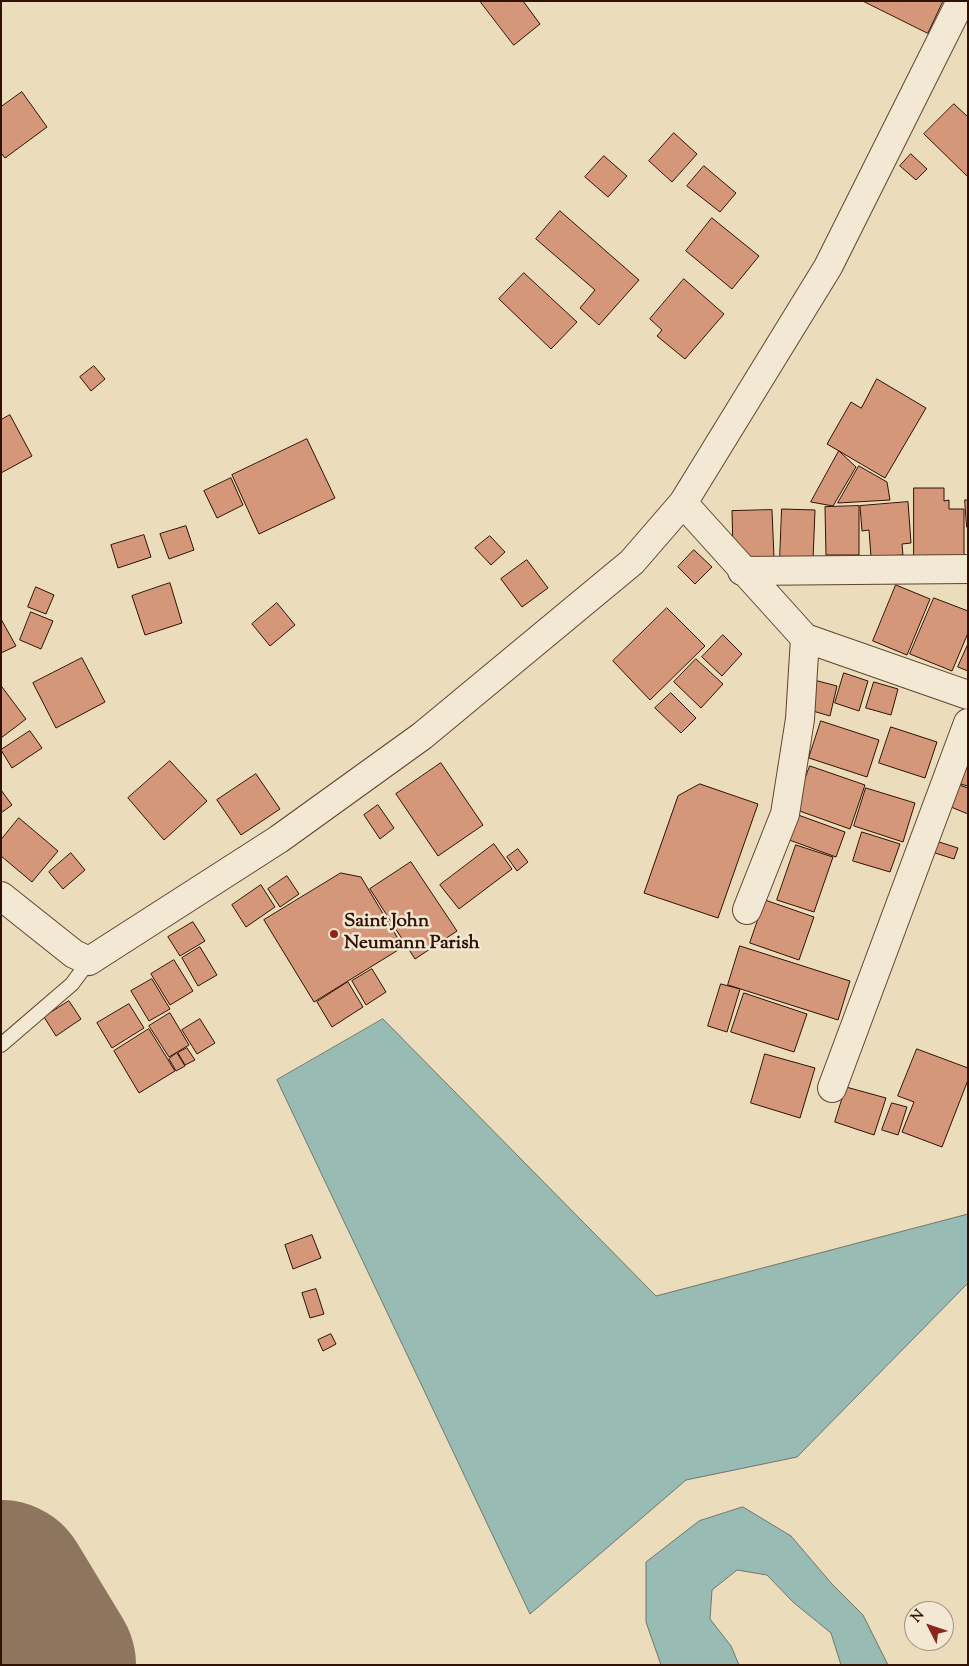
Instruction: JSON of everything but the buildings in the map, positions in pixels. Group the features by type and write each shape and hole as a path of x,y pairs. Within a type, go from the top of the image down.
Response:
{"street":[{"path":"1,896 74,954 89,961 279,839 422,736 632,562 683,503 828,267 961,1"},
{"path":"683,503 742,571 805,638 968,696"},
{"path":"742,571 968,569"},
{"path":"747,910 785,814 800,719 805,638"},
{"path":"832,1088 968,723"}],"lane":[{"path":"1,1045 72,984 89,961"}],"water":[{"path":"383,1019 656,1296 968,1214 968,1283 797,1457 686,1480 530,1614 277,1080"},
{"path":"743,1507 791,1536 832,1584 863,1615 888,1665 841,1665 831,1633 793,1602 767,1575 737,1570 712,1590 710,1619 731,1646 739,1665 661,1665 646,1622 646,1562 699,1521"}],"runway":[{"path":"1,1589 47,1665"}],"place":[{"name":"Saint John Neumann Parish","path":"334,934"}]}
